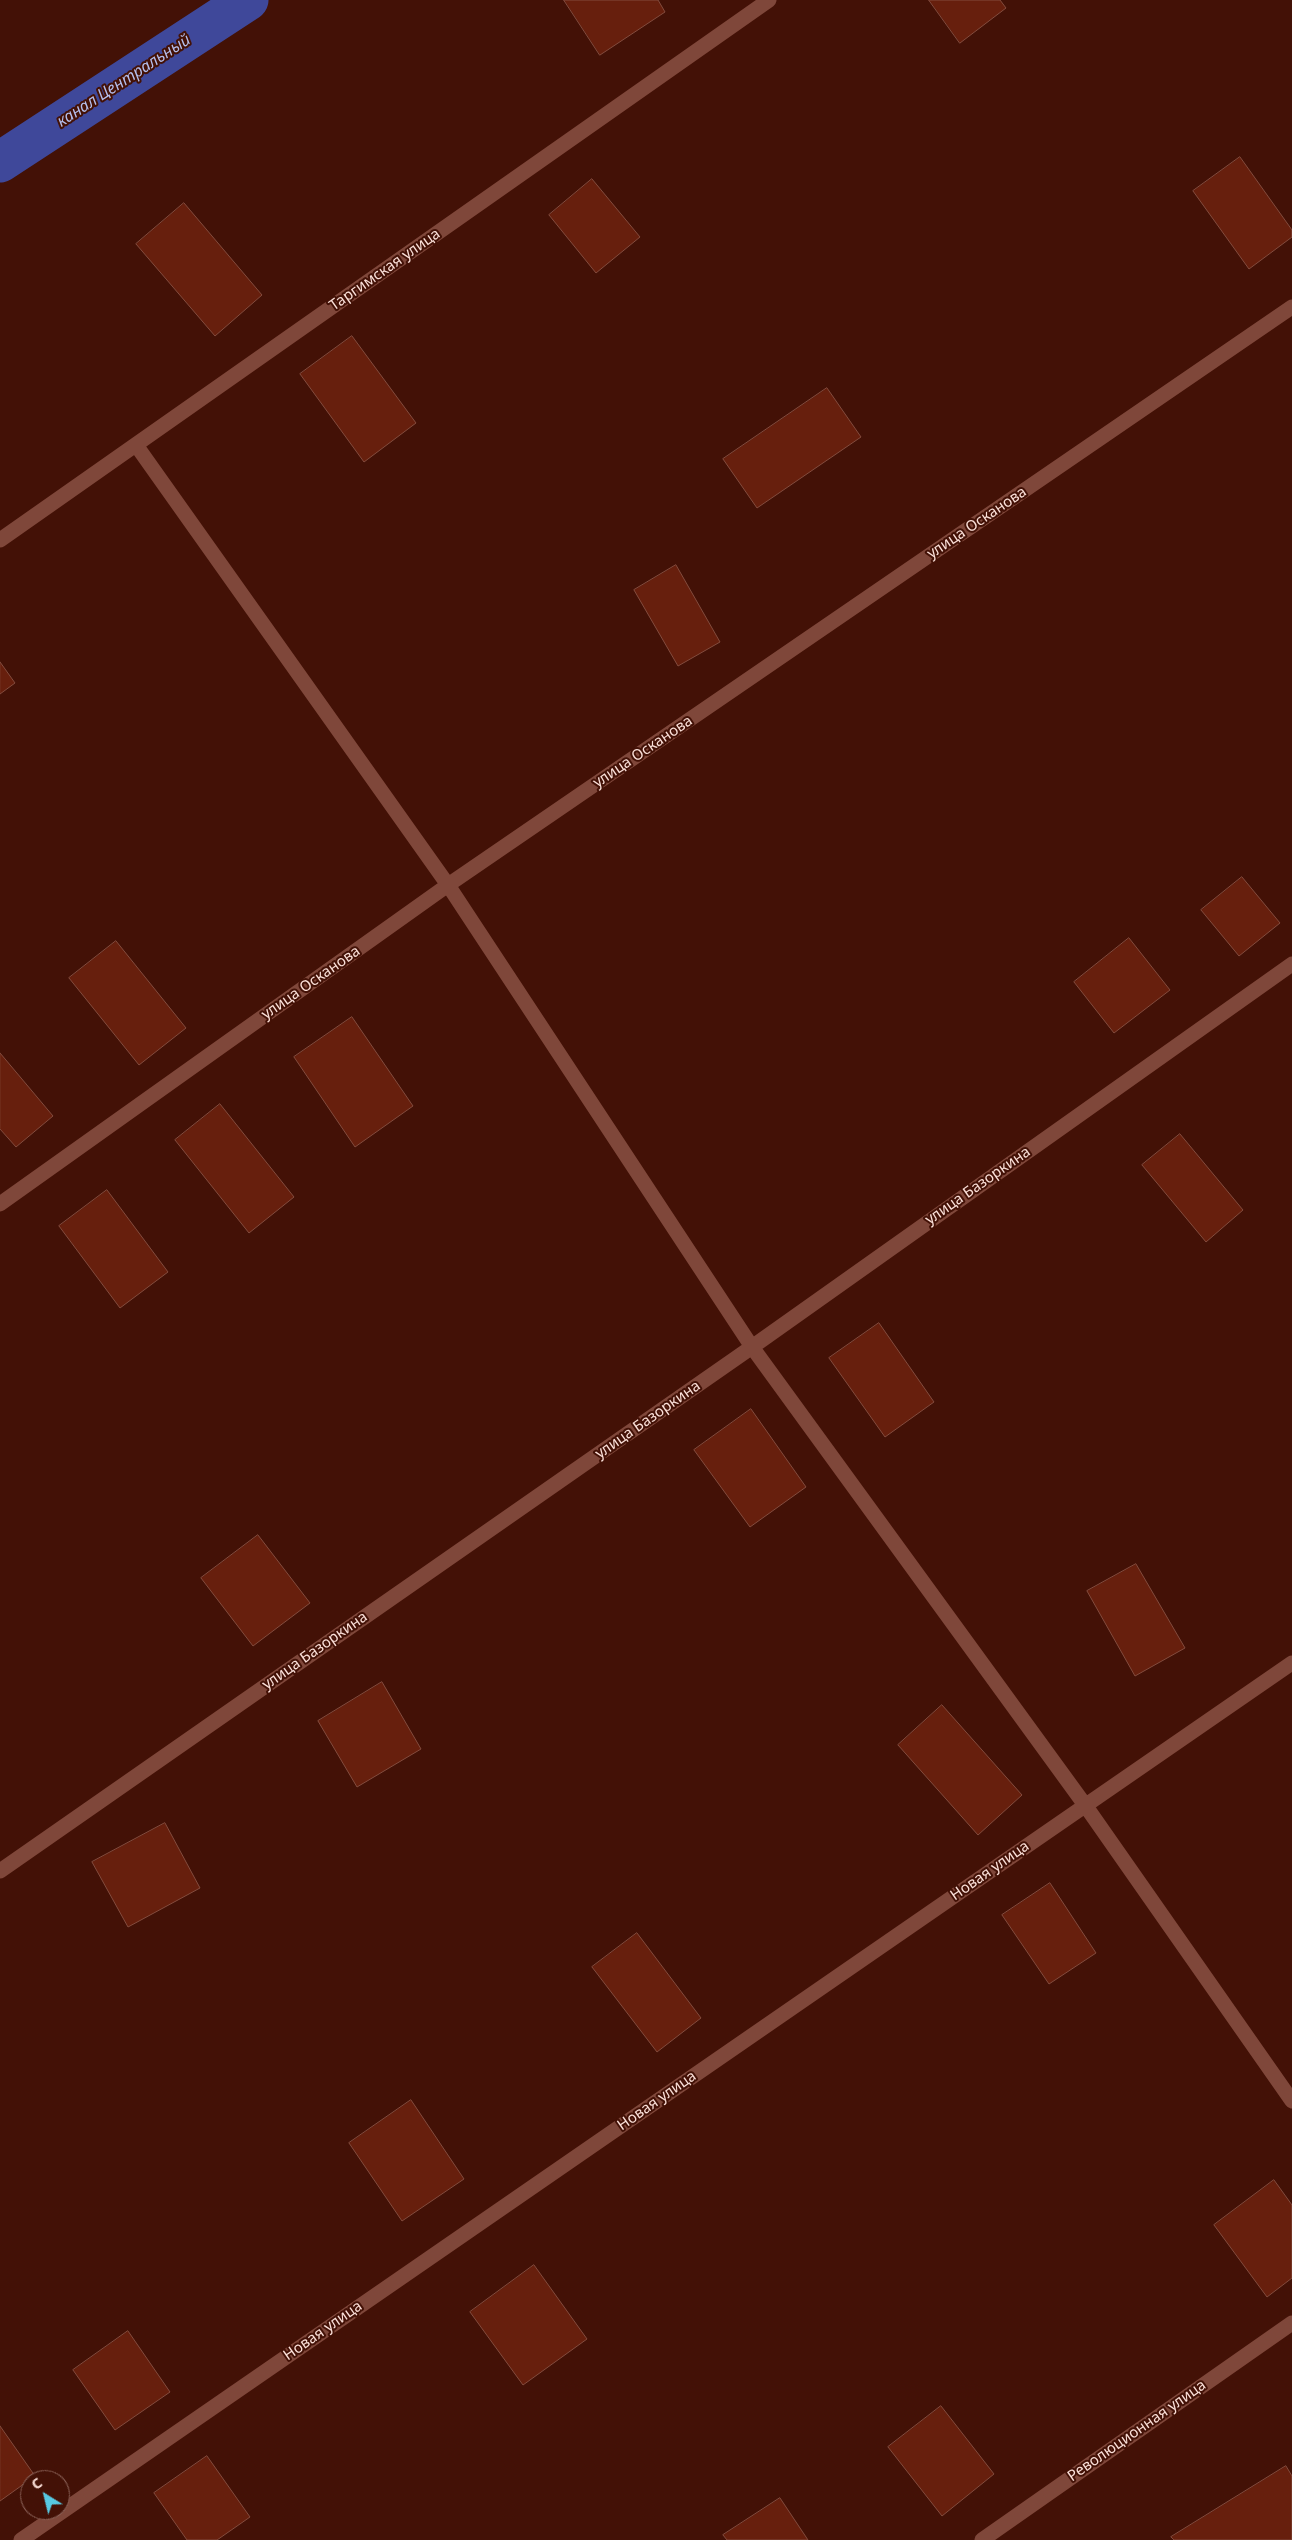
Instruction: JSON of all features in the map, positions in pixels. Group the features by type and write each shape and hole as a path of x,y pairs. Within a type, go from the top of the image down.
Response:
{"street":[{"name":"Таргимская улица","path":"0,540 769,0"},
{"name":"улица Осканова","path":"0,1204 448,885 1292,308"},
{"path":"136,445 448,885 752,1347 1085,1805 1292,2101"},
{"name":"улица Базоркина","path":"0,1871 752,1347 1292,964"},
{"name":"Новая улица","path":"22,2540 1292,1663"},
{"name":"Революционная улица","path":"982,2540 1292,2322"}],"building":[{"path":"564,0 658,0 665,12 600,55"},
{"path":"929,0 1000,0 1006,8 960,43"},
{"path":"1240,157 1292,230 1292,237 1249,269 1193,191"},
{"path":"592,179 640,237 596,273 549,215"},
{"path":"184,203 262,295 215,336 136,244"},
{"path":"352,336 416,423 364,462 300,374"},
{"path":"827,388 861,437 757,508 723,459"},
{"path":"676,565 720,642 678,666 634,590"},
{"path":"0,662 15,683 0,694"},
{"path":"1242,877 1280,923 1239,956 1201,910"},
{"path":"1129,938 1170,990 1114,1033 1074,982"},
{"path":"116,941 186,1028 139,1065 69,978"},
{"path":"352,1017 413,1106 355,1147 294,1057"},
{"path":"0,1053 53,1116 16,1147 0,1129"},
{"path":"220,1104 294,1197 249,1233 175,1140"},
{"path":"1180,1134 1243,1210 1206,1242 1142,1165"},
{"path":"107,1190 168,1272 120,1308 59,1226"},
{"path":"879,1323 934,1402 885,1437 829,1358"},
{"path":"751,1409 806,1487 750,1527 694,1450"},
{"path":"258,1535 310,1603 253,1646 201,1578"},
{"path":"1136,1564 1185,1648 1135,1676 1087,1591"},
{"path":"382,1682 421,1749 357,1787 318,1721"},
{"path":"942,1705 1022,1795 978,1835 898,1745"},
{"path":"165,1823 200,1888 128,1927 92,1862"},
{"path":"1050,1883 1096,1953 1049,1984 1002,1915"},
{"path":"637,1933 701,2018 657,2052 592,1967"},
{"path":"411,2100 464,2179 402,2221 349,2143"},
{"path":"1274,2180 1292,2205 1292,2278 1267,2297 1214,2225"},
{"path":"534,2265 587,2339 523,2385 470,2312"},
{"path":"128,2331 170,2392 115,2430 73,2370"},
{"path":"941,2406 994,2474 942,2516 888,2447"},
{"path":"0,2426 31,2470 20,2470 20,2487 0,2501"},
{"path":"207,2456 250,2517 217,2540 187,2540 154,2493"},
{"path":"1286,2466 1292,2476 1292,2540 1174,2540 1171,2537"},
{"path":"780,2498 808,2540 727,2540 723,2535"}],"waterway":[{"name":"канал Центральный","path":"0,162 248,0"}]}
